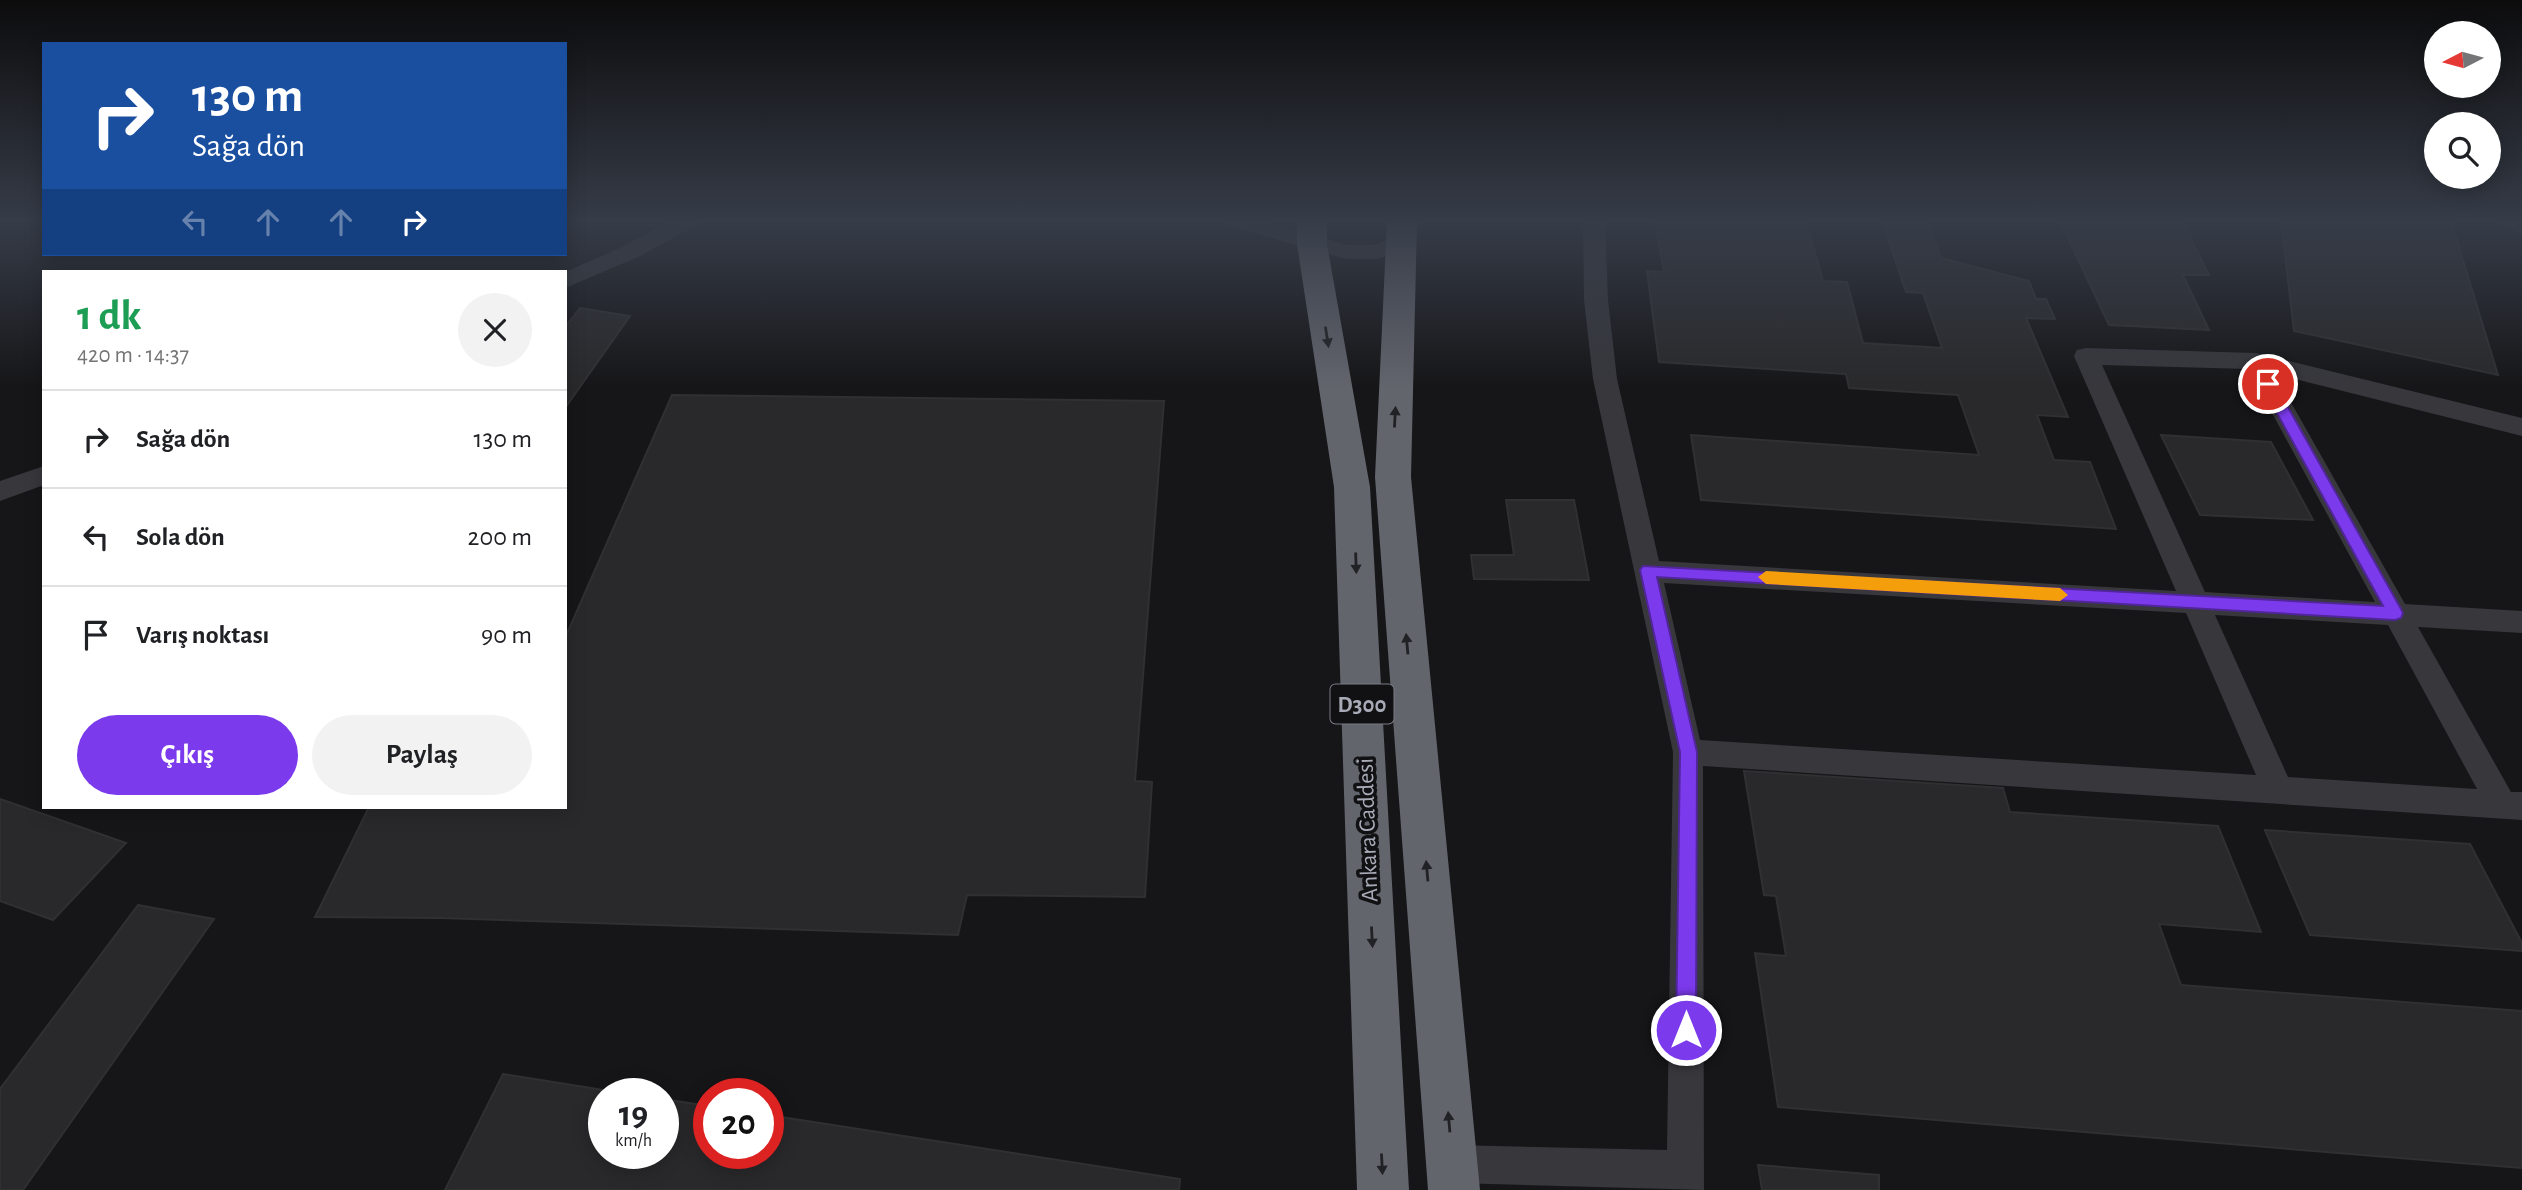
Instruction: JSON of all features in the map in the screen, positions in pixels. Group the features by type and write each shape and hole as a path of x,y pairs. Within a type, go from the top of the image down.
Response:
{"highway":[{"name":"Ankara Caddesi","path":"1319,277 1352,487 1383,1190"},
{"name":"D300","path":"1401,277 1393,477 1454,1177"}],"street":[{"path":"1454,1177 1685,1180 1688,752 1605,379 1595,277"},
{"path":"2278,790 2086,356 2256,361 2522,427"},
{"path":"2256,361 2395,613 2511,805"},
{"path":"0,491 42,476"},
{"path":"1648,570 2522,622"},
{"path":"1688,752 2511,805"}],"building":[{"path":"1648,277 1822,277 1823,281 1847,282 1863,343 1942,348 1923,293 1906,292 1901,277 2012,277 2029,281 2036,299 2046,299 2055,319 2026,318 2068,417 2037,415 2054,460 2090,462 2116,529 1701,500 1691,435 1979,455 1958,395 1849,388 1846,374 1659,362"},
{"path":"2086,277 2184,277 2209,330 2109,325"},
{"path":"2288,277 2468,277 2498,375 2294,331"},
{"path":"580,308 630,316 567,405 567,324"},
{"path":"672,395 1164,401 1135,781 1152,782 1145,897 967,895 958,935 441,918 315,917 368,809 567,809 567,633"},
{"path":"2161,435 2271,442 2313,520 2200,515"},
{"path":"1506,500 1574,500 1589,580 1474,579 1471,555 1514,555"},
{"path":"1744,771 2003,788 2010,812 2218,826 2261,932 2159,924 2181,985 2522,1011 2522,1168 1778,1107 1755,953 1786,956 1776,896 1764,895"},
{"path":"0,799 126,843 53,920 0,901"},
{"path":"2265,830 2470,844 2522,943 2522,951 2310,935"},
{"path":"138,905 214,919 23,1190 0,1190 0,1089"},
{"path":"503,1074 588,1087 588,1169 679,1169 679,1101 693,1104 693,1169 784,1169 784,1117 1180,1179 1179,1190 445,1190"},
{"path":"1758,1165 1879,1175 1879,1190 1762,1190"}],"slow traffic":[{"path":"1766,577 2060,595"}],"route":[{"path":"1686,1030 1688,752 1648,570 2395,613 2268,384"}]}
